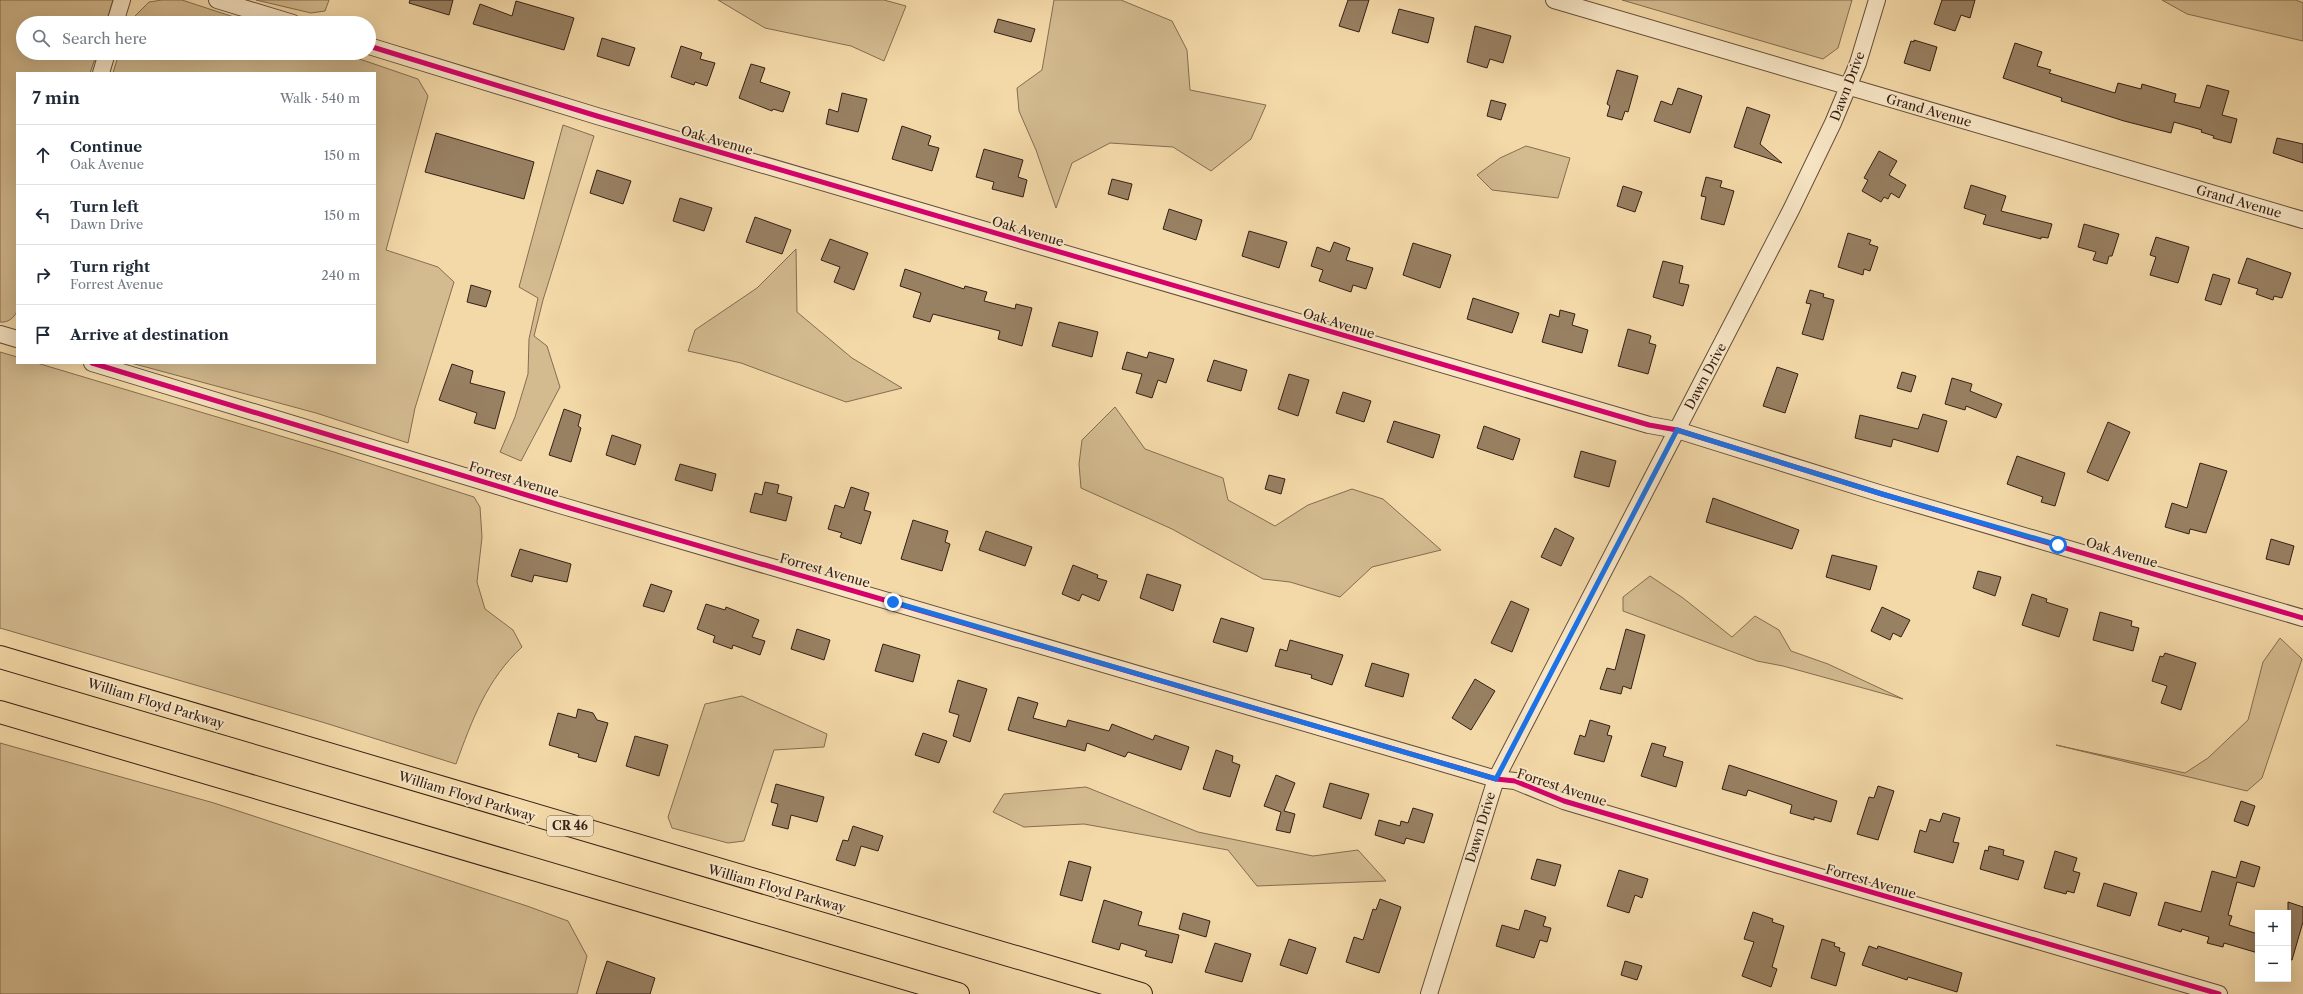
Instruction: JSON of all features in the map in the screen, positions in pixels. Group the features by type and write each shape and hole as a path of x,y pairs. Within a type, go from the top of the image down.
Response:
{"highway":[{"name":"William Floyd Parkway","path":"0,657 1141,994"},
{"path":"0,712 958,994"}],"street":[{"path":"117,16 122,0"},
{"path":"217,0 270,16"},
{"name":"Grand Avenue","path":"1554,0 2303,220"},
{"name":"Dawn Drive","path":"1429,994 1496,779 1792,210 1833,123 1858,63 1877,0"},
{"name":"Oak Avenue","path":"376,48 612,120 1446,366 1650,425 1677,430 1882,494 2303,618"},
{"path":"101,72 105,60"},
{"path":"0,334 16,339"},
{"name":"Forrest Avenue","path":"95,364 563,506 1496,779 1515,781 1564,801 2219,994"}],"shaded area":[{"path":"0,0 113,0 108,16 16,16 16,60 95,60 90,72 16,72 16,313 10,320 0,322"},
{"path":"162,0 182,0 231,16 135,16 149,2"},
{"path":"256,0 329,0 325,11 311,13"},
{"path":"718,0 884,0 906,6 884,61 851,46 765,28"},
{"path":"1054,0 1121,0 1172,21 1187,50 1190,90 1266,105 1251,139 1211,171 1173,147 1110,143 1072,163 1056,208 1036,150 1019,111 1017,88 1042,70"},
{"path":"1622,0 1852,0 1838,48 1823,59"},
{"path":"2162,0 2296,0 2303,3 2303,41 2187,14"},
{"path":"117,60 362,60 418,79 428,96 386,250 438,267 454,282 415,408 408,443 316,413 135,364 376,364 376,72 113,72"},
{"path":"563,125 594,136 543,300 534,336 547,346 560,387 521,461 500,452 515,417 528,374 529,339 538,298 519,287"},
{"path":"1526,146 1570,158 1558,198 1492,190 1477,175 1500,158"},
{"path":"796,249 797,312 852,358 902,388 846,402 741,363 688,351 695,330 757,288"},
{"path":"0,352 16,357 16,364 40,364 334,452 474,497 480,507 482,537 477,582 485,609 513,630 522,647 510,659 490,686 468,732 456,764 322,722 0,628"},
{"path":"1115,407 1145,449 1223,478 1228,500 1275,526 1308,505 1352,489 1383,499 1441,550 1372,567 1340,597 1290,582 1263,579 1172,529 1081,488 1079,464 1082,440"},
{"path":"1650,576 1683,598 1732,637 1755,616 1779,630 1791,651 1828,664 1903,699 1783,666 1757,661 1623,611 1623,597"},
{"path":"2280,638 2302,659 2262,778 2247,791 2056,745 2185,773 2208,758 2248,720 2263,662"},
{"path":"742,696 827,734 824,747 774,750 744,841 728,843 672,828 668,817 705,704"},
{"path":"0,743 214,803 527,906 568,921 587,956 577,994 0,994"},
{"path":"1086,787 1198,832 1313,856 1358,850 1386,881 1257,886 1228,850 1084,824 1024,827 993,812 1004,794"}],"building":[{"path":"410,0 453,0 449,15 409,3"},
{"path":"1348,0 1369,0 1359,32 1339,26"},
{"path":"1942,0 1975,0 1970,18 1961,15 1955,31 1934,24"},
{"path":"516,1 574,18 564,50 473,24 480,4 512,16"},
{"path":"1399,9 1434,18 1428,43 1392,33"},
{"path":"998,19 1035,29 1031,42 994,32"},
{"path":"1475,26 1511,36 1503,63 1490,59 1487,68 1467,62"},
{"path":"602,38 635,48 629,66 597,56"},
{"path":"1914,40 1937,47 1930,71 1904,63 1911,41 1914,42"},
{"path":"2015,43 2042,52 2037,66 2051,70 2049,73 2115,93 2118,83 2141,89 2142,84 2176,94 2174,102 2200,108 2207,85 2229,91 2222,115 2237,119 2231,143 2213,138 2214,136 2201,132 2202,130 2174,122 2171,133 2124,121 2061,101 2062,98 2003,78"},
{"path":"681,46 702,53 700,59 715,63 707,86 695,82 694,85 671,77"},
{"path":"751,64 765,68 760,82 790,92 783,112 773,109 772,111 739,98"},
{"path":"1617,70 1638,76 1628,112 1625,111 1622,120 1607,116 1610,106 1607,104"},
{"path":"1678,88 1702,96 1690,133 1654,121 1661,101 1672,105"},
{"path":"842,93 867,99 858,132 826,124 829,109 838,112"},
{"path":"1491,100 1506,104 1501,120 1487,116"},
{"path":"1747,107 1770,115 1760,144 1782,163 1734,147"},
{"path":"902,126 931,136 928,145 939,148 932,171 892,159"},
{"path":"436,133 534,162 524,199 425,172"},
{"path":"2277,138 2303,144 2303,163 2273,153"},
{"path":"984,149 1023,160 1018,177 1027,180 1023,197 992,189 994,182 976,177"},
{"path":"1879,151 1897,161 1889,175 1906,185 1899,198 1891,193 1888,199 1884,197 1881,202 1862,191 1868,180 1864,178"},
{"path":"597,170 631,181 623,204 590,193"},
{"path":"1706,177 1722,181 1720,187 1734,191 1724,225 1701,219 1706,197 1701,196"},
{"path":"1112,179 1132,184 1128,200 1108,194"},
{"path":"1971,185 2006,196 2001,211 2052,224 2048,238 2041,237 2041,239 1983,224 1986,215 1964,208"},
{"path":"1623,186 1642,192 1635,212 1617,206"},
{"path":"680,198 712,208 704,231 673,221"},
{"path":"1169,209 1202,220 1196,240 1163,229"},
{"path":"755,217 791,230 782,254 746,242"},
{"path":"2084,224 2119,234 2112,256 2109,256 2107,264 2093,260 2096,252 2078,247"},
{"path":"1249,231 1287,242 1279,268 1242,256"},
{"path":"1848,233 1871,240 1869,244 1878,247 1870,271 1864,269 1863,275 1838,267"},
{"path":"2156,237 2189,247 2178,283 2150,275 2156,257 2150,255"},
{"path":"830,239 868,253 854,290 834,282 840,267 821,260"},
{"path":"1334,242 1350,248 1346,260 1373,268 1366,289 1353,285 1351,292 1319,281 1323,270 1311,266 1317,247 1330,252"},
{"path":"1413,243 1451,255 1440,288 1403,275"},
{"path":"2247,258 2291,273 2282,298 2274,296 2273,300 2256,294 2258,289 2238,283"},
{"path":"1663,261 1683,266 1679,283 1689,285 1683,306 1653,297"},
{"path":"905,269 964,289 965,286 987,292 984,301 1015,309 1016,304 1032,308 1022,346 998,339 1000,331 933,314 930,322 913,317 921,293 900,286"},
{"path":"2213,274 2230,279 2221,305 2205,300"},
{"path":"471,285 491,291 486,307 467,302"},
{"path":"1810,290 1824,294 1823,297 1834,300 1823,340 1802,334 1811,304 1806,303"},
{"path":"1473,298 1519,313 1512,333 1467,319"},
{"path":"1560,310 1575,314 1572,325 1588,330 1582,353 1542,342 1550,314 1559,317"},
{"path":"1059,322 1098,332 1092,357 1052,346"},
{"path":"1628,329 1651,336 1649,343 1656,345 1648,374 1618,366"},
{"path":"1127,352 1147,358 1149,352 1174,359 1166,383 1158,380 1152,398 1136,393 1142,374 1122,369"},
{"path":"1214,360 1247,370 1241,391 1207,381"},
{"path":"452,364 473,371 470,383 505,392 495,429 474,423 477,413 439,400"},
{"path":"1777,367 1798,374 1785,413 1763,406"},
{"path":"1902,372 1916,376 1911,392 1897,388"},
{"path":"1289,374 1309,380 1298,416 1278,409"},
{"path":"1952,378 1972,384 1970,391 2002,404 1996,418 1966,406 1965,410 1945,404"},
{"path":"1343,392 1371,401 1364,422 1336,413"},
{"path":"564,409 581,415 578,426 581,428 571,462 549,455"},
{"path":"1923,414 1947,421 1938,452 1893,439 1891,447 1855,438 1860,415 1918,429"},
{"path":"1394,421 1440,435 1433,458 1387,442"},
{"path":"2108,422 2130,432 2108,481 2087,472"},
{"path":"1484,426 1520,439 1513,460 1477,448"},
{"path":"612,435 641,445 635,465 606,455"},
{"path":"1581,451 1616,461 1609,487 1574,477"},
{"path":"2017,456 2065,473 2055,506 2041,502 2043,497 2007,484"},
{"path":"2200,463 2227,471 2206,533 2190,529 2189,534 2165,527 2172,503 2187,508"},
{"path":"680,464 716,474 712,491 675,480"},
{"path":"1269,475 1285,479 1281,494 1265,489"},
{"path":"765,482 779,485 777,493 792,497 786,521 750,512 755,493 762,495"},
{"path":"851,487 869,493 864,510 871,512 861,544 840,537 842,533 828,529 835,505 844,508"},
{"path":"1713,498 1799,530 1792,549 1706,522"},
{"path":"913,520 948,531 945,542 950,544 942,571 901,559"},
{"path":"1555,528 1574,538 1561,566 1541,557"},
{"path":"986,531 1032,547 1025,566 979,550"},
{"path":"2271,539 2294,546 2289,565 2266,559"},
{"path":"520,549 571,564 567,582 534,575 532,582 511,576"},
{"path":"1832,555 1877,566 1870,590 1826,577"},
{"path":"1073,565 1098,575 1097,578 1107,581 1099,601 1082,594 1079,601 1062,594"},
{"path":"1978,571 2001,577 1995,596 1973,588"},
{"path":"1147,574 1181,585 1173,611 1140,598"},
{"path":"651,584 672,591 664,612 643,606"},
{"path":"2032,594 2047,599 2046,602 2068,609 2059,637 2022,625"},
{"path":"1511,601 1529,609 1512,652 1491,643"},
{"path":"706,604 725,610 726,607 759,620 752,637 765,641 760,655 733,645 732,649 713,642 715,636 697,629"},
{"path":"1882,607 1910,620 1901,637 1893,633 1890,640 1871,631"},
{"path":"2100,612 2132,621 2131,626 2139,628 2133,651 2093,640"},
{"path":"1221,618 1254,628 1247,652 1213,642"},
{"path":"797,629 830,640 824,660 791,649"},
{"path":"1626,629 1645,635 1631,689 1623,686 1621,694 1600,689 1607,668 1615,670"},
{"path":"1290,640 1343,655 1332,685 1311,678 1312,675 1275,666 1280,649 1287,651"},
{"path":"883,644 920,655 913,682 875,671"},
{"path":"2165,653 2196,663 2181,710 2161,703 2167,686 2152,681 2160,656 2163,657"},
{"path":"1372,663 1409,674 1403,697 1365,686"},
{"path":"1475,679 1495,691 1471,730 1452,718"},
{"path":"958,680 987,689 970,742 953,736 959,715 949,712"},
{"path":"1018,697 1038,703 1033,718 1066,727 1068,720 1109,731 1112,724 1153,740 1155,735 1189,747 1181,770 1128,752 1125,757 1087,743 1085,751 1008,730"},
{"path":"578,709 593,713 597,720 608,723 596,762 578,757 579,754 549,745 558,713 576,718"},
{"path":"1590,720 1610,726 1607,735 1612,736 1604,762 1574,754 1580,735 1585,737"},
{"path":"923,733 947,741 939,763 915,755"},
{"path":"635,736 668,745 659,776 626,766"},
{"path":"1652,743 1666,747 1663,756 1683,762 1676,787 1641,776"},
{"path":"1216,750 1233,756 1232,762 1240,765 1230,797 1203,789"},
{"path":"1729,765 1837,801 1831,822 1814,817 1814,820 1790,813 1792,805 1748,790 1746,796 1722,789"},
{"path":"1276,775 1295,783 1284,811 1295,814 1290,833 1276,830 1281,812 1264,806"},
{"path":"1330,783 1369,794 1361,819 1323,807"},
{"path":"776,784 824,797 817,822 791,815 788,829 772,825 778,804 771,802"},
{"path":"1878,786 1894,791 1878,840 1857,834 1869,797 1874,798"},
{"path":"2241,801 2255,806 2248,826 2234,821"},
{"path":"1413,808 1433,814 1424,843 1406,838 1404,844 1375,835 1379,820 1400,826 1401,821 1408,823"},
{"path":"1943,813 1960,818 1953,842 1959,843 1953,863 1914,852 1920,830 1926,832 1930,819 1940,822"},
{"path":"853,826 883,836 878,851 861,846 855,866 836,860 843,840 848,841"},
{"path":"1989,846 2004,850 2003,855 2024,861 2018,880 1980,869 1985,850 1988,851"},
{"path":"2055,851 2077,858 2073,871 2080,873 2074,893 2067,891 2066,894 2044,888"},
{"path":"1537,859 1561,865 1555,886 1531,879"},
{"path":"1069,861 1091,867 1082,901 1060,895"},
{"path":"2241,861 2260,867 2254,887 2237,882 2228,915 2232,916 2229,925 2255,933 2255,952 2224,943 2223,947 2207,943 2209,937 2182,929 2181,932 2158,925 2165,902 2201,912 2212,871 2236,878"},
{"path":"1619,870 1648,879 1642,898 1635,895 1629,913 1607,906"},
{"path":"2104,883 2137,893 2130,916 2097,906"},
{"path":"1380,899 1401,907 1379,973 1346,962 1354,937 1363,940 1373,909 1376,910"},
{"path":"1104,900 1142,912 1138,925 1179,935 1172,963 1145,956 1147,951 1121,943 1119,950 1092,942"},
{"path":"2288,902 2303,907 2303,922 2292,960 2291,910 2288,910"},
{"path":"1525,910 1546,917 1543,926 1551,928 1547,942 1540,940 1534,958 1496,946 1502,925 1519,930"},
{"path":"1753,912 1773,919 1772,922 1784,926 1772,967 1777,969 1771,987 1742,976 1754,942 1744,939"},
{"path":"1183,913 1210,921 1206,937 1179,929"},
{"path":"1289,939 1316,948 1307,974 1280,965"},
{"path":"1822,939 1835,943 1834,946 1840,948 1839,951 1845,953 1836,986 1811,978"},
{"path":"1215,943 1251,954 1242,982 1205,972"},
{"path":"1869,946 1877,949 1878,946 1962,973 1957,992 1908,977 1907,980 1862,965"},
{"path":"607,961 655,978 650,994 596,994"},
{"path":"1625,961 1642,966 1637,980 1621,975"}],"cycle path":[{"path":"376,48 597,116 1649,425 1677,430 1882,494 2303,618"},
{"path":"95,364 563,506 1496,779 1515,781 1564,801 2219,994"}],"route":[{"path":"893,602 1496,779 1677,430 1734,449 1978,523 2058,545"}]}
